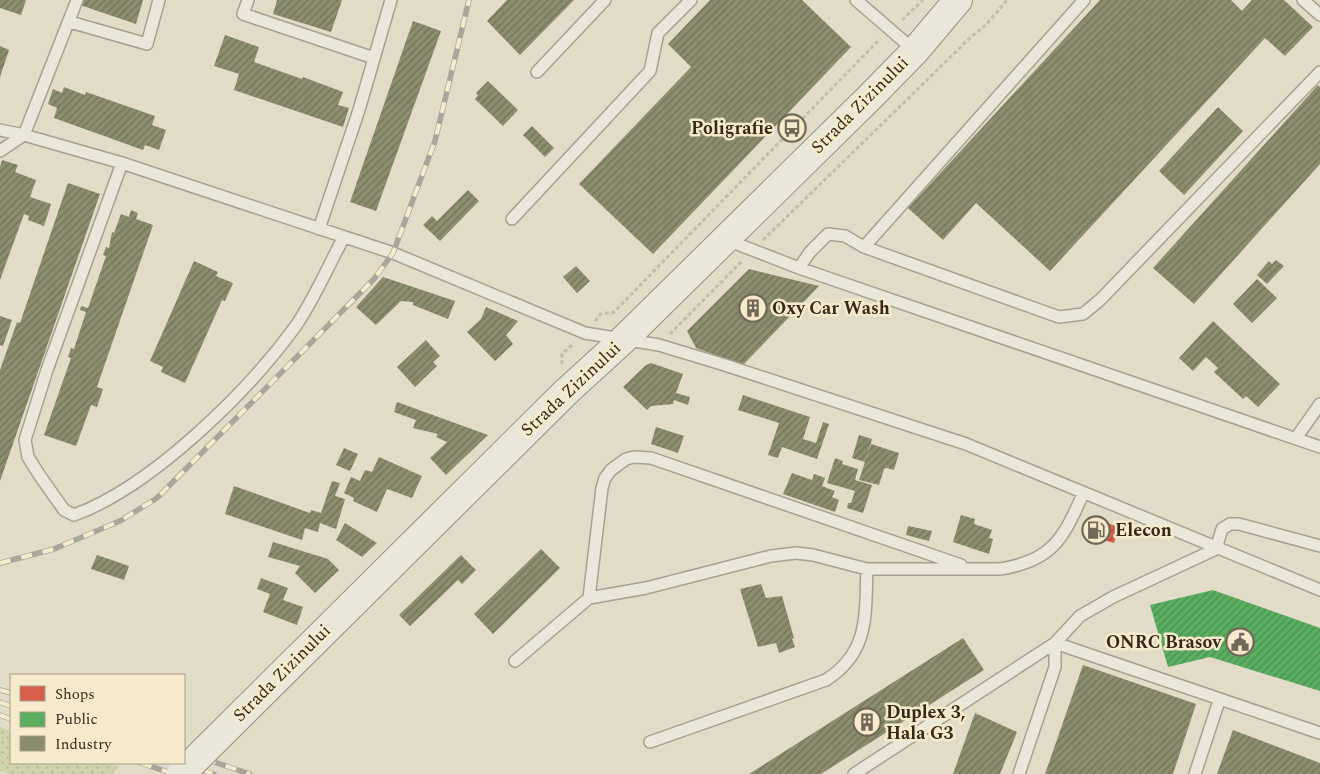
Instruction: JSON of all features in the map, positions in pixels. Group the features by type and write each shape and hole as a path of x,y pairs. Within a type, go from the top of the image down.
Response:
{"main road":[{"name":"Strada Zizinului","path":"181,774 564,381 624,340 870,98 915,51 958,0"}],"lane":[{"path":"0,151 24,135 70,22 77,0"},
{"path":"70,22 146,44 159,0"},
{"path":"248,0 243,14 374,58"},
{"path":"319,229 391,0"},
{"path":"538,72 605,0"},
{"path":"512,219 650,71 658,33 691,0"},
{"path":"856,0 915,51"},
{"path":"864,247 1084,0"},
{"path":"1303,0 1320,15"},
{"path":"800,268 810,252 828,234 845,236 864,247 1059,317 1083,314 1131,269 1320,72"},
{"path":"0,130 122,163 393,253 585,333 659,345 725,364 966,444 1083,494 1174,528 1216,549 1320,590"},
{"path":"122,163 47,370 25,440 28,457 40,476 64,510 74,515 95,507 143,478 205,426 254,377 296,326 344,237"},
{"path":"726,239 800,268 1320,447"},
{"path":"1296,438 1320,404"},
{"path":"589,598 602,488 611,470 626,459 634,457 651,458 970,568"},
{"path":"515,661 589,598 646,588 784,554 813,555 867,569 1014,567 1041,556 1066,532 1083,494"},
{"path":"854,774 1055,643 1080,616 1113,597 1216,549 1222,529 1230,524 1239,524 1320,546"},
{"path":"650,742 826,680 836,673 853,656 862,634 867,569"},
{"path":"1055,643 1219,701 1320,733"},
{"path":"1020,774 1055,667 1055,643"},
{"path":"1195,774 1219,701"}],"path":[{"path":"564,381 562,354 585,333 601,314 614,312 859,59 916,9 923,0"},
{"path":"888,116 971,37 986,26 1007,0"}],"green space":[{"path":"0,727 10,731 10,764 108,764 118,767 112,774 11,774 0,771"}],"building: Shops":[{"path":"1088,517 1119,527 1114,543 1083,534"}],"building: Public":[{"name":"ONRC Brasov","path":"1213,590 1320,628 1320,691 1210,657 1168,667 1150,605"}],"building: Industry":[{"path":"0,0 26,0 21,15 0,8"},
{"path":"82,0 143,0 136,24 80,5"},
{"path":"277,0 342,0 331,32 273,14"},
{"path":"507,0 574,0 520,55 487,21"},
{"path":"710,0 802,0 851,47 653,254 579,184 691,67 668,44"},
{"path":"1100,0 1231,0 1242,11 1252,0 1284,0 1313,27 1285,56 1265,38 1050,271 976,203 943,240 908,208"},
{"path":"413,21 441,31 376,211 350,202"},
{"path":"225,35 259,47 254,62 343,92 338,105 349,108 343,127 234,90 239,74 214,66"},
{"path":"0,46 9,50 0,77"},
{"path":"488,81 518,110 503,126 475,99 478,95 476,93"},
{"path":"1318,85 1320,87 1320,164 1194,304 1153,268"},
{"path":"64,87 85,95 86,92 155,116 152,125 166,130 159,150 145,145 143,150 54,118 57,108 48,104 53,89 62,93"},
{"path":"1218,107 1243,131 1184,195 1159,171"},
{"path":"532,126 554,148 545,157 523,135"},
{"path":"2,160 18,165 15,172 36,180 30,197 51,204 44,226 28,220 29,216 24,214 0,280 0,167"},
{"path":"68,183 100,194 0,481 0,370 17,322 20,323"},
{"path":"468,190 479,201 440,241 423,225 432,216 437,221"},
{"path":"131,210 138,213 136,219 153,225 97,387 103,389 97,407 91,405 76,446 44,435 71,358 68,357 71,348 74,349 86,312 80,310 81,306 88,308 106,256 103,255 106,247 109,248 112,232 114,233 121,214 129,217"},
{"path":"1276,260 1284,266 1267,284 1257,275 1269,261 1272,264"},
{"path":"194,261 218,272 216,276 233,283 225,301 222,300 185,383 161,372 163,367 150,361"},
{"path":"576,266 590,281 577,293 563,277"},
{"name":"Oxy Car Wash","path":"749,269 819,286 743,365 696,348 687,331"},
{"path":"383,277 455,301 448,319 413,305 413,302 401,301 376,325 356,307"},
{"path":"1257,279 1277,298 1252,323 1233,304"},
{"path":"486,307 518,321 506,335 513,344 495,361 467,332 481,319"},
{"path":"0,316 12,320 3,346 0,345"},
{"path":"1213,321 1280,384 1258,407 1246,396 1243,399 1214,372 1218,368 1206,357 1193,371 1179,358"},
{"path":"426,340 440,356 433,362 437,366 415,387 397,367"},
{"path":"651,363 683,374 676,393 690,397 688,405 674,400 673,404 651,406 647,410 623,387 646,365"},
{"path":"743,395 810,417 803,439 816,443 823,422 829,424 817,459 782,447 778,458 768,455 779,423 738,410"},
{"path":"397,402 488,435 446,475 430,458 447,442 436,437 438,434 413,428 416,420 394,412"},
{"path":"656,427 684,436 678,453 651,444"},
{"path":"859,435 872,439 865,462 852,458"},
{"path":"871,444 899,453 894,470 884,469 879,485 859,480"},
{"path":"344,448 358,454 350,471 336,465"},
{"path":"379,457 422,476 412,498 387,489 377,512 353,501 354,498 344,493 351,477 360,481 365,470 372,472"},
{"path":"835,458 843,461 842,464 858,469 855,480 872,485 863,513 847,508 855,491 827,483"},
{"path":"792,473 812,480 814,474 825,478 822,486 835,491 832,497 839,500 835,512 783,494"},
{"path":"332,481 340,483 335,496 345,499 336,529 320,523 318,532 305,528 302,540 225,514 234,486 310,513 311,510 321,513"},
{"path":"961,515 975,519 974,524 992,530 989,538 993,539 989,554 953,542"},
{"path":"345,523 377,543 362,557 336,540"},
{"path":"908,526 932,531 929,541 906,535"},
{"path":"273,542 328,559 339,570 315,593 295,573 300,566 268,557"},
{"path":"541,549 560,568 493,634 474,614"},
{"path":"97,555 129,566 124,580 91,569"},
{"path":"461,555 476,570 462,584 458,580 410,626 399,615"},
{"path":"261,578 288,588 283,600 303,607 297,625 263,612 270,594 257,589"},
{"path":"761,584 766,598 782,596 795,647 779,653 776,643 758,647 740,589"},
{"name":"Duplex 3, Hala G3","path":"963,638 984,670 821,774 749,774"},
{"path":"1083,665 1196,704 1173,774 1045,774"},
{"path":"975,713 1017,732 1000,774 953,774"},
{"path":"1233,730 1320,763 1320,774 1217,774"}],"railway":[{"path":"0,563 54,549 120,521 157,498 374,279 393,253 435,141 469,0"},
{"path":"0,690 10,693"},
{"path":"0,702 10,706"},
{"path":"0,715 10,719"},
{"path":"185,752 250,774"},
{"path":"144,764 174,774"},
{"path":"184,764 214,774"}],"place":[{"name":"Poligrafie","path":"792,128"},
{"name":"Oxy Car Wash","path":"753,308"},
{"name":"Elecon","path":"1096,530"},
{"name":"ONRC Brasov","path":"1240,642"},
{"name":"Duplex 3, Hala G3","path":"867,722"}]}
